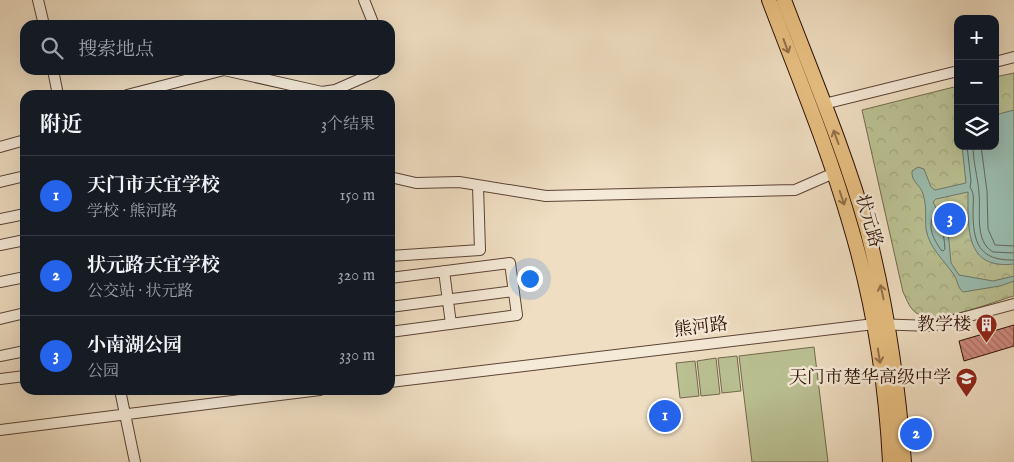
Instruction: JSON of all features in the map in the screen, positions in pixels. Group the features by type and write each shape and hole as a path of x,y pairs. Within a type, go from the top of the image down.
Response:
{"main road":[{"name":"状元路","path":"769,0 834,173 881,324 896,376 904,462"},
{"name":"状元路","path":"784,0 859,201 872,252 881,324 890,462"}],"street":[{"path":"38,0 43,20"},
{"path":"364,0 372,20"},
{"path":"999,61 1014,57"},
{"path":"824,104 954,72"},
{"path":"54,75 57,90"},
{"path":"146,90 205,75"},
{"path":"247,75 318,90"},
{"path":"332,90 369,75"},
{"path":"0,147 20,141"},
{"path":"395,178 416,184 459,182 546,196 637,195 687,191 760,192 795,190 834,173"},
{"path":"0,182 20,177"},
{"path":"395,256 480,250 478,186"},
{"path":"0,219 20,215"},
{"path":"0,245 20,241"},
{"path":"395,277 510,263 517,315 395,331"},
{"path":"444,271 451,324"},
{"path":"0,282 20,279"},
{"path":"395,305 514,291"},
{"name":"熊河路","path":"395,381 881,324 932,326 1014,304"},
{"path":"0,319 20,314"},
{"path":"0,356 20,352"},
{"path":"0,379 20,377"},
{"path":"121,395 135,462"},
{"path":"0,430 279,395"}],"green space":[{"path":"1014,73 1014,296 951,315 927,317 915,312 903,292 862,110 954,87 954,150 999,150 999,76"},
{"path":"814,347 828,462 752,462 739,356"},
{"path":"737,356 741,391 722,393 718,358"},
{"path":"716,358 720,394 701,396 697,361"},
{"path":"695,361 699,396 680,398 676,363"}],"water":[{"path":"1014,110 1014,264 998,264 986,260 978,253 970,232 968,192 936,199 933,202 948,231 951,263 959,275 993,281 1014,276 1014,281 1000,286 963,292 954,275 930,242 926,229 924,198 922,191 913,178 912,171 918,167 924,169 931,187 935,190 966,183 962,150 999,150 999,114"}],"building":[{"name":"教学楼","path":"1014,325 1014,346 964,361 959,341"}],"place":[{"name":"小南湖公园","path":"950,219"},
{"name":"教学楼","path":"987,344"},
{"name":"天门市楚华高级中学","path":"967,397"},
{"name":"天门市天宜学校","path":"665,416"},
{"name":"状元路天宜学校","path":"916,434"}]}
